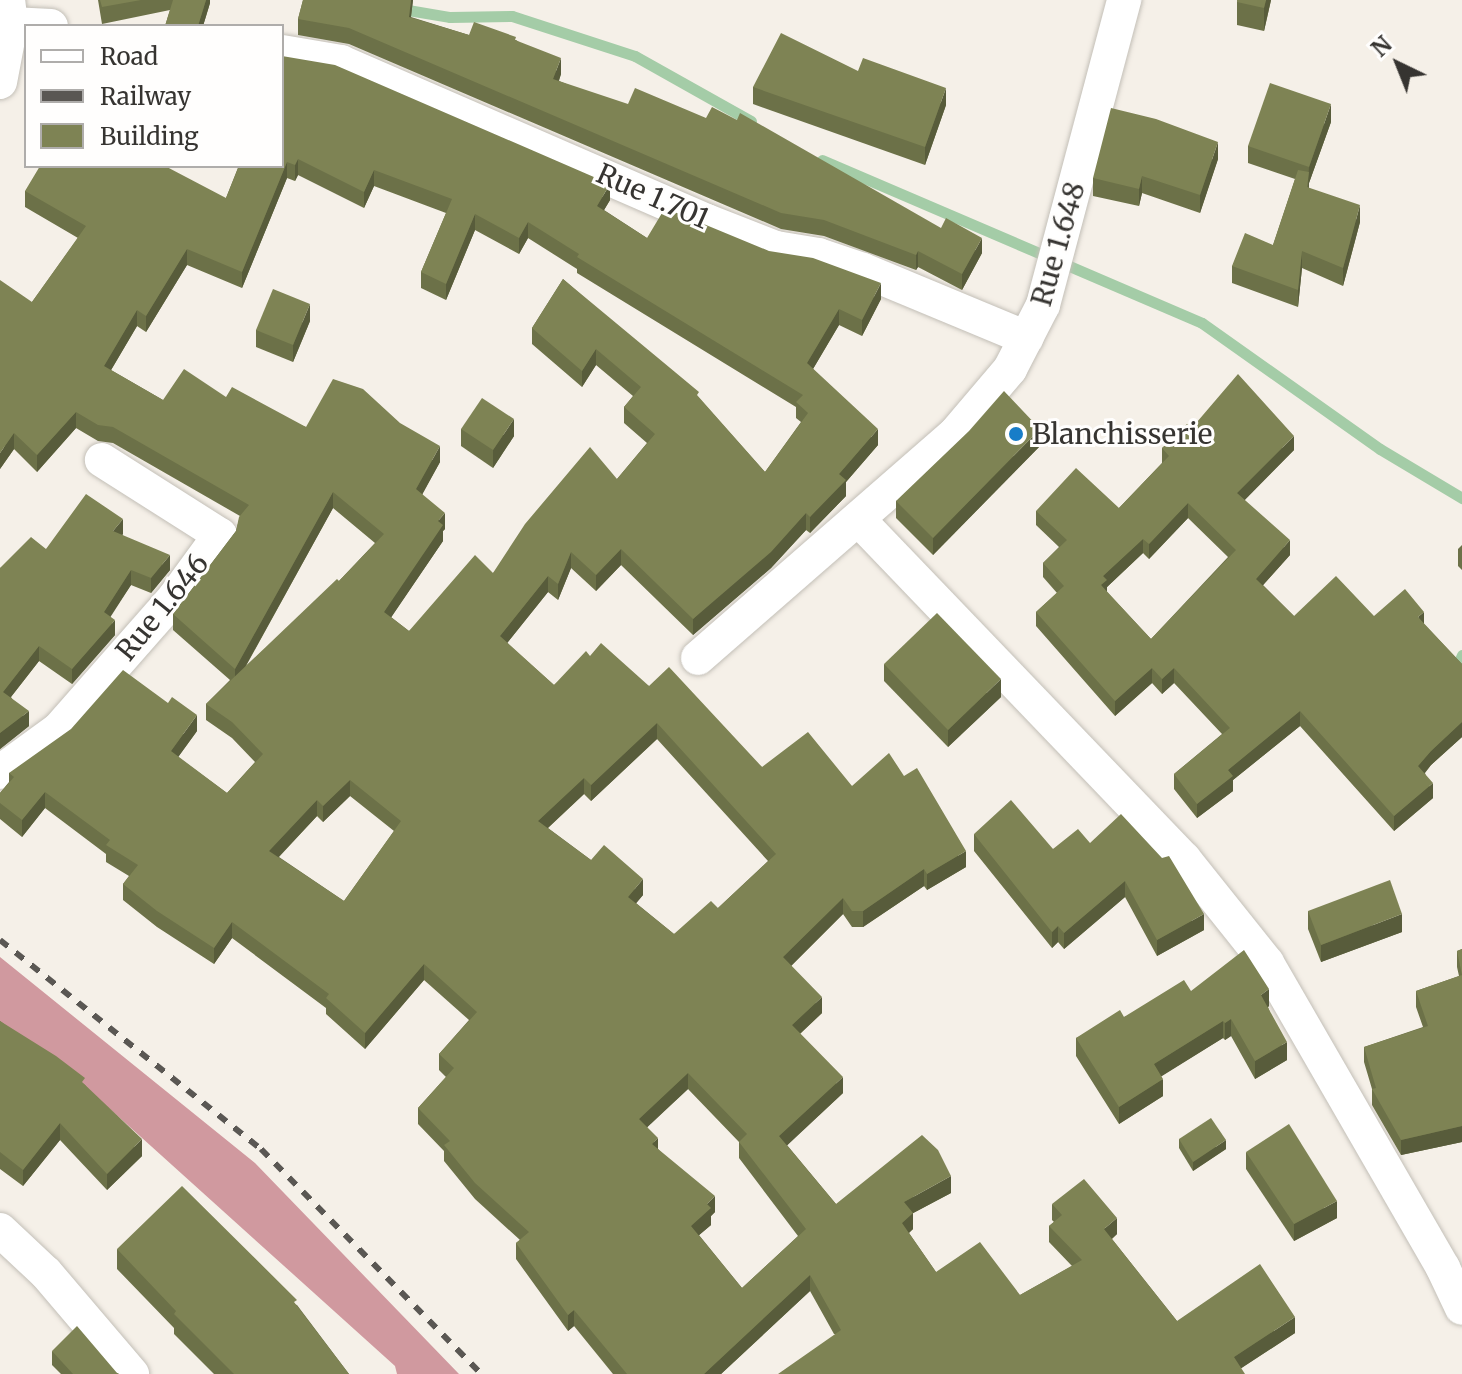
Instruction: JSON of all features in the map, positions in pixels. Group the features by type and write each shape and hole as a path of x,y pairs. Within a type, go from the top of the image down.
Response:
{"street":[{"name":"Rue 1.648","path":"698,658 954,435 1010,369 1043,305 1116,2"},
{"path":"0,82 10,13 45,24"},
{"name":"Rue 1.701","path":"284,52 341,62 707,221 776,248 818,255 863,270 1026,338"},
{"name":"Rue 1.646","path":"0,772 59,729 174,598 220,535 102,460"},
{"path":"858,519 1184,859 1267,963 1420,1228 1462,1308"},
{"path":"0,1230 46,1273 132,1374"}],"shaded area":[{"path":"0,957 255,1163 459,1374 397,1374 395,1366 111,1110 0,1026"}],"building":[{"path":"100,0 141,0 102,7"},
{"path":"173,0 206,0 199,24 166,24"},
{"path":"303,0 411,0 409,17 469,35 474,22 561,58 553,79 628,104 635,88 706,118 712,107 737,120 740,113 941,228 946,218 982,238 962,274 918,251 916,255 824,220 781,213 349,28 298,19"},
{"path":"1237,0 1266,0 1264,8"},
{"path":"781,33 858,71 863,58 946,88 925,147 753,87"},
{"path":"284,56 335,65 610,184 597,206 647,238 665,208 769,251 813,258 881,283 862,320 839,309 807,363 878,429 839,474 846,480 810,517 806,513 771,552 693,619 621,549 596,575 571,552 558,584 548,576 500,636 554,685 586,651 590,656 601,643 649,686 669,667 762,767 808,732 852,786 889,753 904,776 917,768 966,851 927,874 924,869 863,911 852,911 843,898 783,957 822,997 792,1025 843,1077 779,1136 836,1204 922,1135 938,1150 951,1176 904,1202 913,1213 902,1223 936,1272 980,1242 1020,1295 1082,1260 1049,1226 1062,1215 1052,1204 1084,1179 1117,1218 1104,1229 1177,1321 1260,1264 1295,1317 1234,1357 1245,1374 778,1374 841,1330 810,1275 704,1374 627,1374 574,1310 568,1315 516,1243 529,1232 475,1183 444,1145 450,1141 418,1108 454,1068 439,1054 477,1012 424,964 365,1033 326,998 329,994 232,922 214,948 157,911 123,884 138,865 106,845 110,840 45,792 22,820 0,803 0,793 14,777 9,773 71,729 123,670 168,703 172,697 197,715 171,751 227,793 263,754 232,722 206,704 337,579 339,581 384,534 333,492 235,669 173,614 236,531 239,517 249,505 113,427 98,425 76,412 37,455 14,433 0,453 0,280 32,302 86,226 25,191 39,168 169,168 226,198 238,168 284,168","holes":["298,159 364,192 374,170 452,199 421,272 446,284 475,214 519,238 528,222 579,254 577,257 803,395 796,402 808,413 765,472 697,395 699,392 563,279 532,328 582,371 596,349 641,387 624,407 655,434 617,479 590,447 525,524 493,573 475,555 409,631 384,612 443,525 438,521 445,513 416,489 440,446 400,423 363,389 333,379 306,427 232,387 226,397 184,369 163,400 104,366 137,310 146,316 187,249 242,272 287,162 295,165","657,723 776,854 718,908 711,901 674,934 628,897 643,879 604,845 591,860 538,821 584,778 591,785","350,780 401,821 344,901 269,851 317,800 323,806","688,1073 747,1134 739,1142 806,1229 742,1288 691,1226 711,1208 707,1204 715,1196 652,1144 658,1138 639,1119"]},
{"path":"1270,83 1331,104 1309,167 1248,146"},
{"path":"1111,108 1156,119 1218,142 1200,195 1142,176 1139,189 1093,178"},
{"path":"1298,170 1309,172 1307,187 1360,205 1343,268 1302,251 1298,290 1232,266 1245,233 1273,245"},
{"path":"273,289 310,304 293,345 256,330"},
{"path":"1238,374 1294,436 1237,493 1290,540 1256,579 1294,616 1336,576 1374,616 1405,589 1424,612 1418,617 1462,664 1462,722 1418,766 1433,783 1394,816 1300,711 1228,770 1233,776 1197,804 1174,774 1230,728 1174,668 1162,679 1152,668 1115,701 1036,612 1064,586 1043,563 1067,540 1036,511 1076,468 1119,508 1169,456 1162,448 1187,424 1191,429","holes":["1188,503 1236,550 1151,639 1101,585 1107,580 1103,576 1143,539 1149,544"]},
{"path":"1004,391 1040,429 933,538 896,501 969,431"},
{"path":"482,398 514,419 493,450 461,429"},
{"path":"86,494 123,519 113,531 170,555 151,578 131,570 104,612 115,620 72,669 39,646 3,692 29,711 0,733 0,568 31,537 46,549"},
{"path":"937,613 1001,679 948,730 884,664"},
{"path":"1011,800 1053,849 1078,829 1090,843 1121,814 1162,858 1169,856 1204,914 1157,940 1125,881 1064,933 1058,926 1052,932 974,834"},
{"path":"1390,880 1402,914 1321,945 1308,911"},
{"path":"1462,949 1462,975 1457,951"},
{"path":"1244,950 1269,989 1261,995 1287,1042 1255,1061 1231,1019 1225,1023 1223,1021 1154,1064 1163,1079 1119,1107 1076,1038 1120,1010 1124,1017 1184,980 1191,991"},
{"path":"1462,975 1462,1126 1401,1140 1372,1089 1376,1088 1364,1047 1428,1026 1416,991"},
{"path":"0,1021 85,1078 82,1082 142,1139 107,1174 60,1123 23,1170 0,1152"},
{"path":"1211,1118 1226,1140 1193,1162 1179,1139"},
{"path":"1289,1124 1337,1201 1294,1224 1246,1152"},
{"path":"182,1186 297,1300 294,1302 349,1374 234,1374 174,1314 176,1311 117,1249"},
{"path":"77,1326 119,1374 73,1374 52,1351"}],"waterway":[{"path":"396,8 450,17 512,16 635,56 751,121"},
{"path":"822,160 1202,323 1380,449 1462,498"},
{"path":"1462,655 1457,666 1462,678"}],"railway":[{"path":"0,940 261,1149 481,1374"}],"place":[{"name":"Blanchisserie","path":"1016,434"}]}
